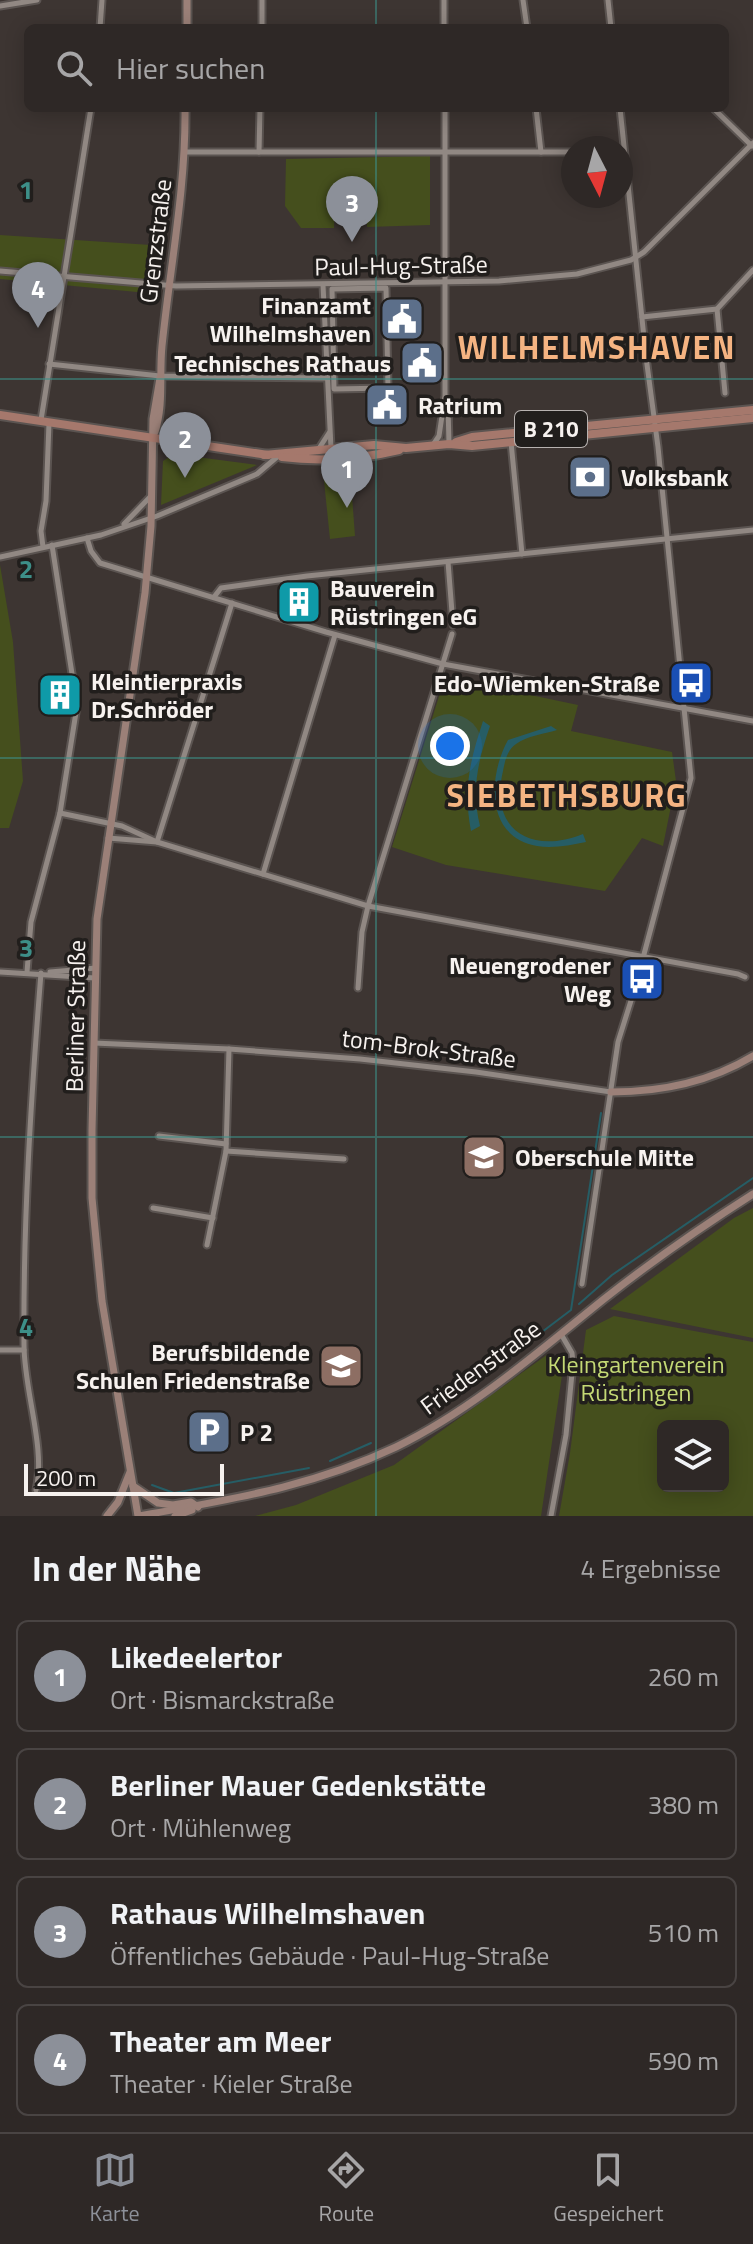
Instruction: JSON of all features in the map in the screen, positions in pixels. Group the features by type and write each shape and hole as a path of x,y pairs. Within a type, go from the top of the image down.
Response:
{"main road":[{"path":"187,0 187,24"},
{"name":"Grenzstraße","path":"151,497 153,438 159,420 169,286 186,152 185,112"},
{"name":"B 210","path":"449,444 472,446 511,442 753,410"},
{"name":"B 210","path":"0,415 277,457 317,455 331,448 374,445 406,448"},
{"name":"B 210","path":"264,455 373,456 406,448 449,444 472,437 753,418"},
{"name":"Berliner Straße","path":"139,1516 107,1336 96,1252 92,1167 97,919 146,576 151,497"},
{"name":"tom-Brok-Straße","path":"611,1092 681,1085 718,1073 753,1056"},
{"name":"Friedenstraße","path":"139,1516 293,1487 347,1469 395,1447 462,1409 664,1254 753,1194"},
{"path":"107,1516 118,1502 130,1472"},
{"path":"133,1486 158,1503 173,1505 191,1502 198,1507"},
{"name":"Friedenstraße","path":"175,1516 198,1507"}],"street":[{"path":"0,6 37,0"},
{"path":"100,24 102,0"},
{"path":"262,0 262,24"},
{"path":"444,0 444,24"},
{"path":"523,0 526,24"},
{"path":"608,0 611,24"},
{"path":"43,547 41,531 46,501 45,421 49,364 90,112"},
{"path":"259,152 260,112"},
{"path":"432,446 439,436 445,396 445,112"},
{"path":"536,112 541,152"},
{"path":"620,112 622,136"},
{"path":"717,112 752,145"},
{"name":"Paul-Hug-Straße","path":"0,271 169,286 557,278 635,258 752,145"},
{"path":"186,152 561,152"},
{"path":"582,1284 620,1032 691,778 668,540 629,208"},
{"path":"642,317 717,309 753,270"},
{"path":"323,285 331,448 343,458"},
{"path":"386,288 388,388 334,389 332,289 386,288"},
{"path":"717,309 725,393"},
{"path":"49,364 160,377 327,378"},
{"path":"445,396 449,444"},
{"path":"317,455 330,432"},
{"path":"511,442 522,554"},
{"path":"0,557 87,538 151,517 257,474 277,457"},
{"path":"121,527 151,497"},
{"path":"214,597 221,588 753,530"},
{"path":"87,538 91,551 100,563 335,635 443,664 753,721"},
{"path":"27,972 31,922 60,813 77,706 52,545"},
{"path":"448,562 453,625"},
{"path":"157,842 232,603"},
{"path":"358,988 362,932 368,906 452,634"},
{"path":"263,874 335,635"},
{"path":"60,813 110,823 157,842 368,906 745,977"},
{"path":"108,838 157,842"},
{"path":"41,973 96,968"},
{"path":"0,972 96,978"},
{"path":"36,1490 41,1470 24,1350 25,1202 41,973"},
{"name":"tom-Brok-Straße","path":"94,1043 229,1049 427,1066 611,1092"},
{"path":"207,1245 226,1151 229,1049"},
{"path":"159,1136 226,1144"},
{"path":"226,1151 344,1159"},
{"path":"153,1208 213,1218"},
{"path":"551,1516 566,1435 573,1363 572,1353 561,1334"},
{"path":"0,1350 24,1350"}],"green space":[{"path":"430,156 430,225 367,227 367,209 362,209 362,201 335,201 334,228 301,228 285,206 286,159"},
{"path":"0,235 166,246 158,294 0,279"},
{"path":"174,454 257,465 161,505 163,461"},
{"path":"350,469 355,536 330,539 323,471"},
{"path":"0,565 13,642 23,781 9,828 0,828"},
{"path":"445,677 578,705 571,731 672,752 676,781 663,846 642,838 605,891 446,865 392,847"},
{"path":"753,1208 753,1338 610,1309 734,1218"},
{"name":"Kleingartenverein Rüstringen","path":"614,1316 753,1342 753,1516 559,1516 586,1330"},
{"path":"548,1354 564,1362 541,1516 255,1516 296,1505 394,1465"}],"water":[{"path":"483,721 490,726 477,776 476,800 480,826 471,831 469,775"},
{"path":"551,726 557,730 525,739 508,753 500,792 502,809 508,822 531,839 564,840 583,834 586,842 555,847 537,846 520,840 508,831 500,818 495,787 501,755 508,740"}],"waterway":[{"path":"468,1388 571,1310 601,1113"},
{"path":"579,1304 612,1275 753,1178"},
{"path":"330,1461 371,1443"},
{"path":"152,1485 174,1493 309,1468"}],"place":[{"name":"Rathaus Wilhelmshaven","path":"352,242"},
{"name":"Finanzamt Wilhelmshaven","path":"402,319"},
{"name":"Theater am Meer","path":"38,328"},
{"name":"Technisches Rathaus","path":"422,363"},
{"name":"Ratrium","path":"387,405"},
{"name":"Volksbank","path":"590,477"},
{"name":"Berliner Mauer Gedenkstätte","path":"185,478"},
{"name":"Likedeelertor","path":"347,508"},
{"name":"Bauverein Rüstringen eG","path":"299,602"},
{"name":"Edo-Wiemken-Straße","path":"691,683"},
{"name":"Kleintierpraxis Dr.Schröder","path":"60,695"},
{"name":"Neuengrodener Weg","path":"642,979"},
{"name":"Oberschule Mitte","path":"484,1157"},
{"name":"Berufsbildende Schulen Friedenstraße","path":"341,1366"},
{"name":"P 2","path":"209,1432"}],"district":[{"name":"WILHELMSHAVEN","path":"597,347"},
{"name":"SIEBETHSBURG","path":"567,795"}]}
